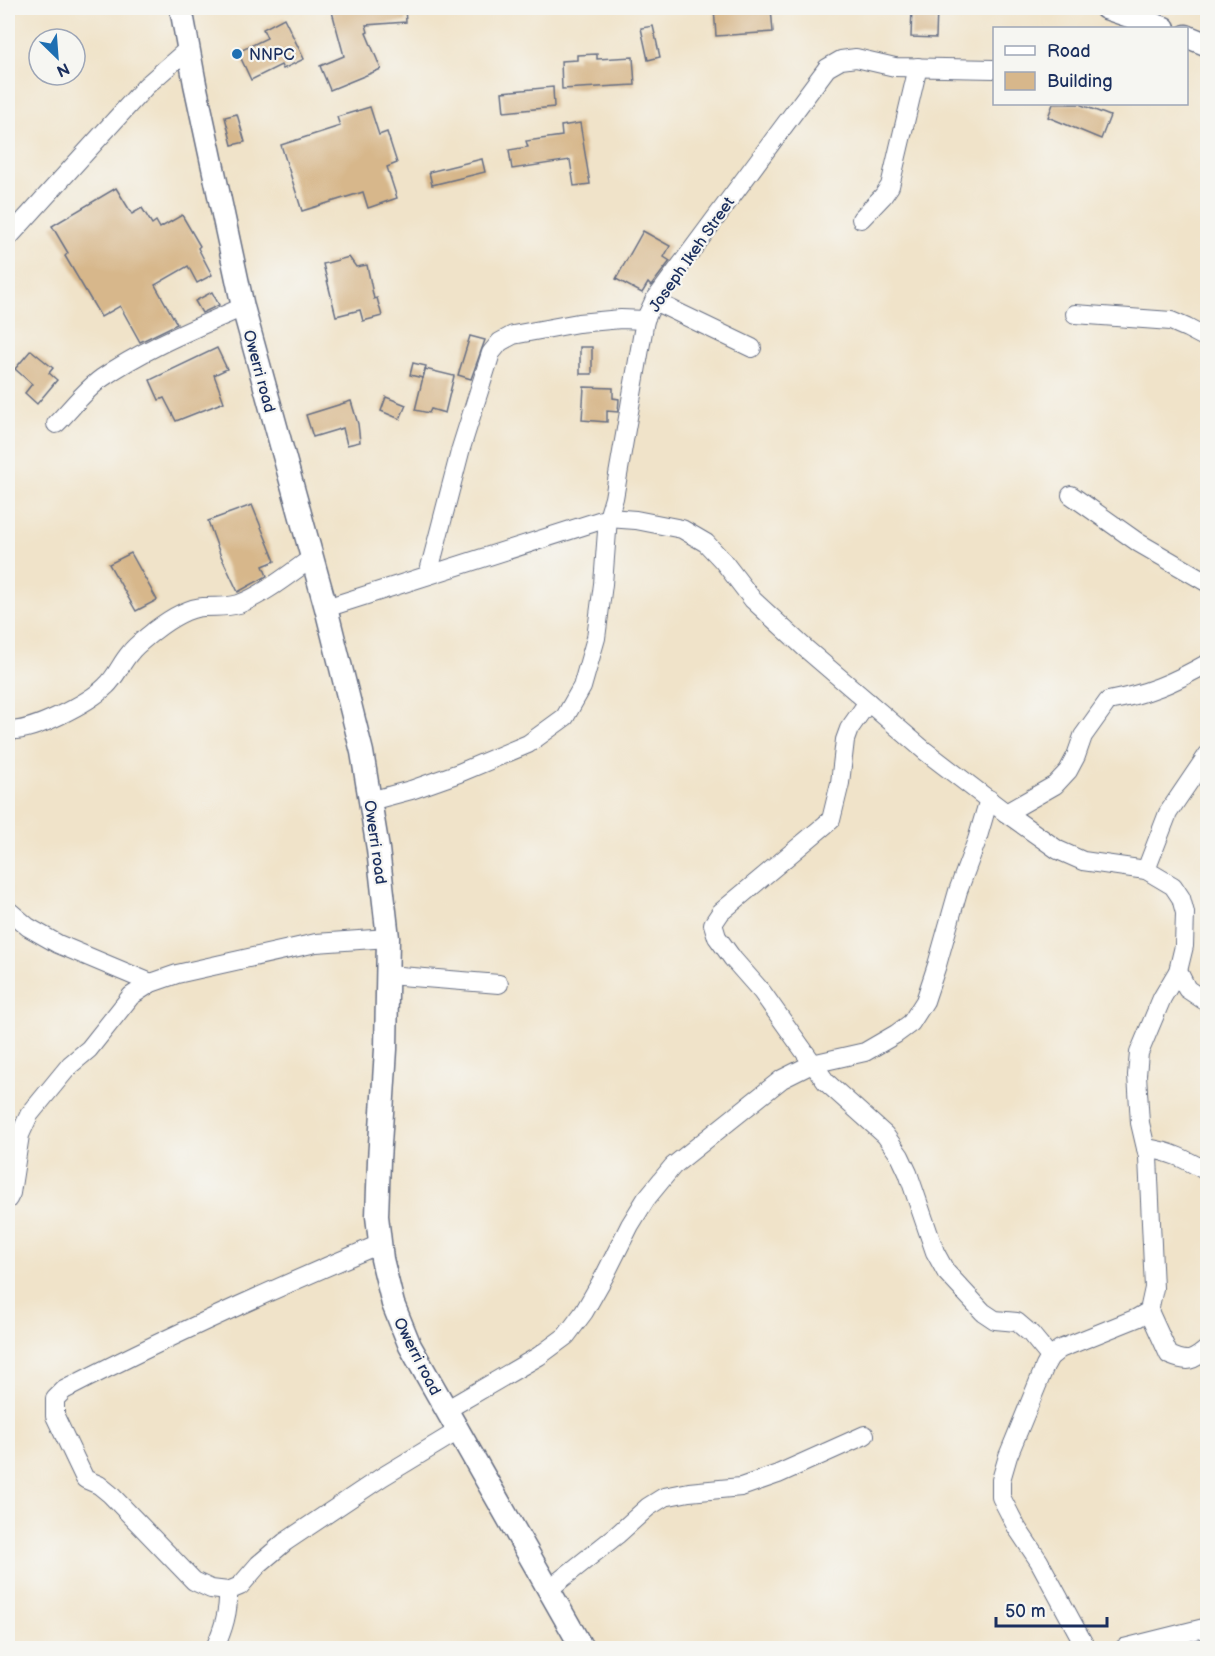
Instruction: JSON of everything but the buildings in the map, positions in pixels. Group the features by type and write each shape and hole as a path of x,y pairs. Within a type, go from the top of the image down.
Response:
{"main road":[{"name":"Owerri road","path":"180,8 243,307 341,662 362,752 378,849 388,938 388,975 377,1216 382,1259 393,1304 410,1346 582,1648"},
{"path":"1106,8 1161,27"},
{"path":"1188,37 1208,45"}],"street":[{"path":"8,238 146,86 188,48"},
{"name":"Joseph Ikeh Street","path":"370,801 411,790 459,773 528,744 565,717 582,687 596,638 608,518 614,498 645,320 654,301 827,68 841,60 856,58 895,67 918,67"},
{"path":"861,219 890,186 918,67 993,69"},
{"path":"654,301 752,348"},
{"path":"56,424 100,380 120,367 166,342 243,307"},
{"path":"1075,314 1171,321 1208,339"},
{"path":"429,575 461,448 491,353 500,342 513,335 578,323 621,319 645,320"},
{"path":"1071,495 1139,543 1208,583"},
{"path":"326,608 608,518 636,520 682,529 706,543 753,600 805,648 925,750 1006,813 1058,850 1083,861 1146,870 1173,886 1181,898 1185,913 1184,946 1178,971 1162,998 1139,1053 1137,1076 1139,1114 1148,1157 1154,1288 1149,1311 1169,1355 1183,1361 1197,1357 1208,1348"},
{"path":"8,730 31,727 96,695 108,685 131,651 155,630 183,612 201,607 223,608 240,603 262,592 312,558"},
{"path":"1006,813 1055,784 1068,771 1083,736 1108,701 1161,688 1208,663"},
{"path":"868,702 844,740 840,783 831,820 722,912 713,924 717,937 768,1000 826,1082 885,1135 900,1156 935,1252 946,1272 982,1312 995,1320 1017,1322 1031,1334 1050,1357"},
{"path":"1146,870 1168,813 1208,754"},
{"path":"446,1410 539,1356 566,1336 595,1294 646,1198 673,1166 782,1079 812,1064 865,1052 911,1023 925,1001 958,891 989,800"},
{"path":"8,910 28,927 58,944 151,983"},
{"path":"8,1199 11,1193 20,1135 29,1115 70,1065 89,1048 131,996 151,983 177,974 316,943 388,938"},
{"path":"1178,971 1187,989 1208,1003"},
{"path":"388,975 499,984"},
{"path":"1146,1148 1177,1155 1208,1172"},
{"path":"380,1244 142,1350 64,1390 55,1399 55,1416 85,1479 99,1485 110,1494 194,1581 211,1589 228,1591 240,1586 259,1564 295,1536 382,1477 458,1431"},
{"path":"1086,1648 1040,1561 1017,1528 1001,1497 1001,1480 1008,1456 1050,1357 1060,1349 1149,1311"},
{"path":"549,1589 648,1507 664,1497 741,1487 778,1474 865,1434"},
{"path":"215,1648 224,1628 229,1605 228,1591"},
{"path":"1124,1648 1208,1627"}],"place":[{"name":"NNPC","path":"237,54"}]}
